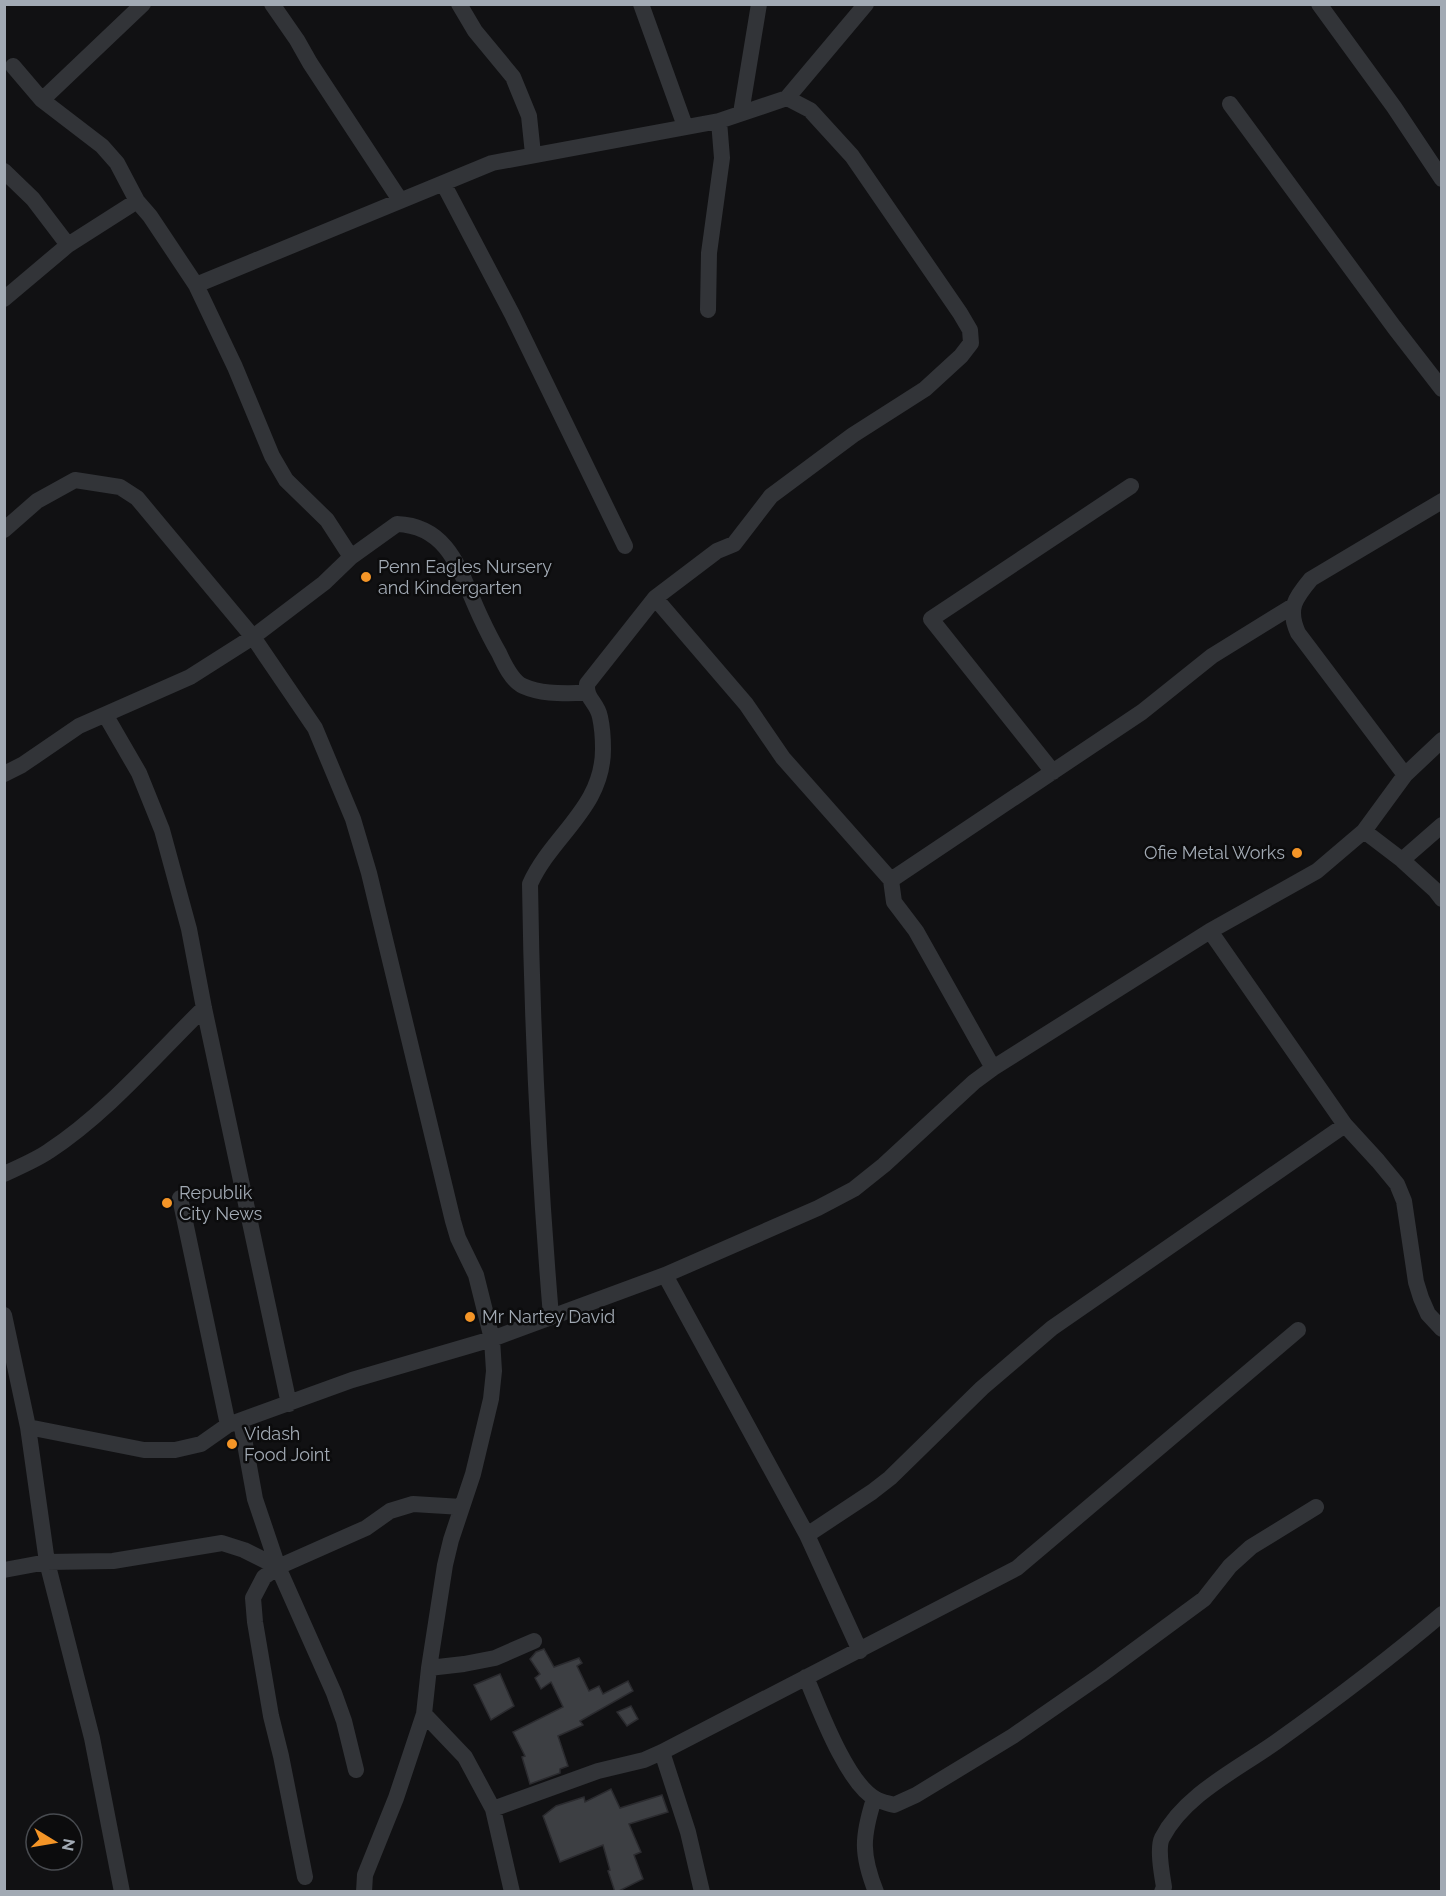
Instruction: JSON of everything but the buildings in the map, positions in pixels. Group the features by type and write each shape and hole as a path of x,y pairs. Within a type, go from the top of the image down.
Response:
{"street":[{"path":"42,100 143,4"},
{"path":"272,4 400,200"},
{"path":"641,4 685,126"},
{"path":"741,113 759,4"},
{"path":"196,285 492,163 719,121 787,98 866,4"},
{"path":"1319,4 1394,106 1442,179"},
{"path":"464,6 475,31 513,77 529,116 533,154"},
{"path":"13,66 42,100 102,146 117,163 138,201 196,285 235,367 272,456 286,480 327,520 351,557"},
{"path":"551,1316 536,1094 530,884 536,872 595,792 602,772 603,748 600,716 597,707 586,693 587,684 655,598 717,551 734,544 771,496 853,435 925,389 961,356 971,343 970,330 960,313 852,156 810,110 787,98"},
{"path":"1230,104 1442,389"},
{"path":"708,310 709,253 722,158 719,121"},
{"path":"4,171 33,199 68,245"},
{"path":"443,183 512,314 625,546"},
{"path":"4,299 68,245 138,201"},
{"path":"4,530 38,501 75,480 120,487 137,498 253,637 315,728 353,819 369,873 394,968 453,1221 458,1238 476,1275 492,1339 494,1371 491,1399 473,1474 445,1565 424,1714 393,1807 365,1875 364,1892"},
{"path":"1053,772 931,619 1131,486"},
{"path":"1405,775 1298,633 1292,621 1293,606 1297,595 1311,579 1442,501"},
{"path":"4,774 22,765 79,726 106,716 190,676 253,637 324,583 351,557 397,524 421,528 442,544 460,569 506,668 520,685 545,693 586,693"},
{"path":"655,598 746,704 783,758 891,880 894,902 916,931 993,1068"},
{"path":"891,880 1142,712 1212,656 1293,606"},
{"path":"106,716 139,773 162,830 189,929 289,1404"},
{"path":"28,1427 144,1450 175,1450 201,1444 235,1424 352,1380 492,1339 664,1275 818,1208 854,1189 884,1165 974,1082 993,1068 1210,931 1317,871 1364,831 1405,775 1442,740"},
{"path":"1402,860 1442,825"},
{"path":"1364,831 1402,860 1436,890 1442,899"},
{"path":"1210,931 1345,1125 1397,1184 1404,1201 1419,1290 1428,1314 1442,1329"},
{"path":"4,1174 48,1152 73,1134 97,1114 204,1008"},
{"path":"807,1535 890,1478 982,1388 1052,1328 1345,1125"},
{"path":"180,1198 255,1499 278,1567 334,1693 344,1721 356,1770"},
{"path":"664,1275 807,1535 860,1651"},
{"path":"4,1315 28,1427 47,1562 92,1738 122,1892"},
{"path":"493,1809 598,1771 644,1760 662,1752 1017,1568 1298,1330"},
{"path":"305,1877 271,1716 253,1598 264,1577 278,1567 366,1528 390,1511 413,1504 462,1507"},
{"path":"806,1677 836,1746 858,1782 874,1799 894,1805 916,1795 1013,1737 1191,1610 1204,1599 1230,1566 1251,1547 1316,1508"},
{"path":"4,1570 47,1562 113,1561 222,1543 244,1550 278,1567"},
{"path":"1162,1892 1164,1887 1160,1841 1172,1821 1194,1798 1277,1742 1442,1614"},
{"path":"429,1668 495,1658 534,1641"},
{"path":"424,1714 465,1757 493,1809 512,1892"},
{"path":"662,1752 688,1832 702,1892"},
{"path":"874,1799 864,1829 866,1867 876,1892"}],"place":[{"name":"Penn Eagles Nursery and Kindergarten","path":"366,577"},
{"name":"Ofie Metal Works","path":"1297,853"},
{"name":"Republik City News","path":"167,1203"},
{"name":"Mr Nartey David","path":"470,1317"},
{"name":"Vidash Food Joint","path":"232,1444"}]}
